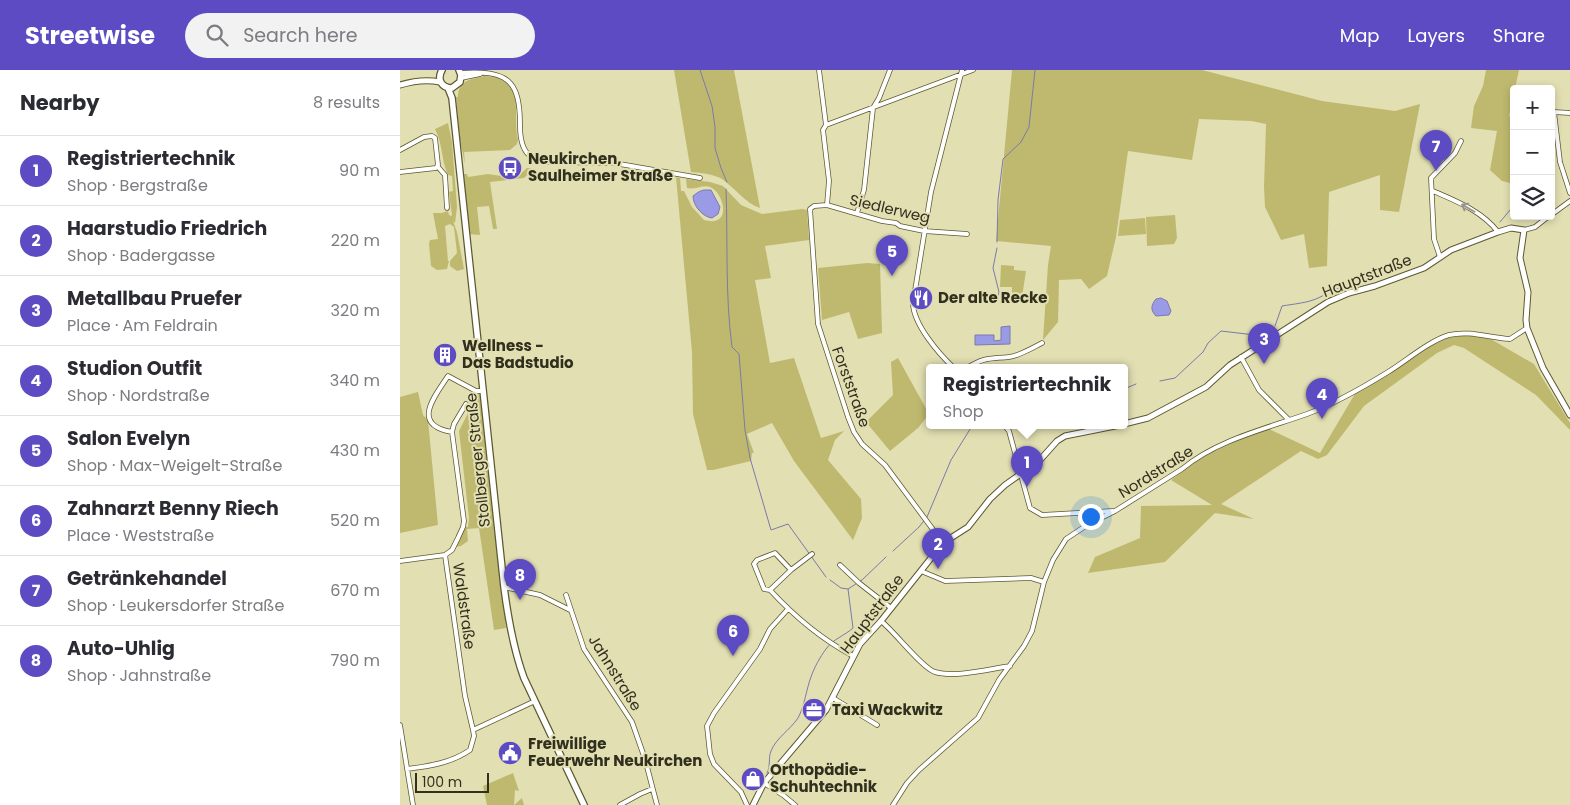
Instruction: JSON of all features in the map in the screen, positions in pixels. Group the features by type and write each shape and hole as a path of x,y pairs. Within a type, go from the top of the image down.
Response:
{"main road":[{"path":"440,72 440,82 443,86 448,88 455,87"},
{"name":"Stollberger Straße","path":"452,98 455,87 460,82 460,74"},
{"name":"Stollberger Straße","path":"448,88 452,98 504,587 516,656 524,678 584,805"}],"street":[{"path":"819,70 826,125 823,130 829,182 827,205"},
{"path":"856,213 864,190 873,108 890,70"},
{"path":"826,125 962,72 974,70"},
{"path":"430,80 440,72"},
{"path":"950,364 922,329 913,309 931,192 962,72"},
{"path":"460,74 493,74 504,77 515,88 519,100 521,139 529,156 541,161 550,162 614,163 700,178"},
{"path":"400,86 430,80 440,82"},
{"path":"1570,113 1554,112 1560,162 1570,193"},
{"path":"400,150 424,138 432,136 435,138 438,167 445,175 448,208"},
{"path":"1440,257 1434,239 1431,178 1455,153 1461,141"},
{"path":"400,172 438,167"},
{"path":"1433,191 1471,208 1498,232"},
{"name":"Hauptstraße","path":"1555,212 1570,201"},
{"name":"Siedlerweg","path":"810,210 814,206 827,205 924,231 967,234"},
{"name":"Forststraße","path":"810,210 818,324 854,432 862,444 885,465 943,542"},
{"name":"Hauptstraße","path":"1128,423 1148,418 1206,387 1220,372 1241,357 1328,302 1424,268 1451,250 1498,232 1511,228 1524,230 1536,227 1545,220"},
{"path":"1524,230 1520,258 1528,292 1527,328 1543,368 1570,414"},
{"name":"Nordstraße","path":"893,805 907,783 919,770 978,718 999,680 1032,631 1044,582 1053,560 1066,539 1087,524 1115,510 1190,463 1232,440 1288,419 1305,415 1340,399 1386,374 1428,346 1448,336 1467,333 1510,339 1527,328"},
{"path":"975,364 984,359 997,356 1010,357 1042,344"},
{"path":"1241,357 1259,390 1288,419"},
{"path":"466,404 454,424 452,432 440,429 433,424 429,417 429,405 448,376 476,391 483,391"},
{"path":"1007,429 1028,504 1037,514 1115,510"},
{"name":"Hauptstraße","path":"752,805 764,783 792,752 833,698 860,644 881,621 943,542 968,527 990,499 1021,473 1031,468 1050,447 1065,436 1099,429"},
{"name":"Waldstraße","path":"452,432 464,521 463,528 452,550 445,555 465,696 473,730"},
{"path":"791,570 775,553 757,560 754,564 764,589 770,590 788,609 831,644 853,656"},
{"path":"400,561 445,555"},
{"path":"770,590 791,570 810,556"},
{"path":"840,566 891,608"},
{"path":"921,570 945,581 1031,578 1044,582"},
{"path":"504,587 540,595 570,610"},
{"name":"Jahnstraße","path":"566,595 584,648 632,722 645,759 656,805"},
{"path":"747,805 741,792 714,764 710,754 708,726 714,713 760,649 770,630 788,609"},
{"path":"881,621 891,629 915,656 936,672 953,673 1010,666"},
{"path":"833,698 877,725"},
{"path":"407,769 435,765 458,758 470,750 474,736 473,730 535,700"},
{"path":"400,725 412,805"},
{"path":"764,783 795,805"},
{"path":"620,805 652,789"}],"shaded area":[{"path":"674,70 734,70 760,208 750,203 722,179 691,172"},
{"path":"1012,70 1202,70 1322,101 1395,111 1420,104 1399,212 1380,210 1380,175 1329,192 1327,266 1309,268 1304,234 1281,240 1265,207 1266,124 1251,121 1199,119 1192,160 1128,151 1116,237 1107,276 1089,289 1081,279 1059,280 1058,322 1043,340 1051,246 996,241"},
{"path":"1486,70 1519,70 1516,85 1510,85 1510,183 1502,181 1490,170 1497,131 1471,128 1474,106 1483,86"},
{"path":"484,76 498,78 507,83 513,90 518,140 517,144 510,150 464,152 465,164 460,140 456,97 458,97 460,87 466,81"},
{"path":"448,123 452,142 457,207 455,223 453,221 464,269 457,271 450,266 450,261 457,253 454,227 450,224 445,226 449,261 447,269 437,270 431,266 429,244 430,240 438,239 433,213 448,211 449,215 452,216 449,192 453,191 452,176 448,175 435,129"},
{"path":"527,168 535,168 524,178 490,182 497,229 493,229 489,206 477,207 480,235 469,234 464,174 467,174 468,177 488,174 516,178"},
{"path":"676,177 680,178 681,191 684,191 692,207 704,220 713,221 719,219 723,214 722,201 715,190 710,187 687,188 686,179 710,182 723,186 741,205 762,214 807,210 809,240 765,246 771,278 755,280 770,363 794,358 821,438 844,431 835,440 828,460 861,499 862,518 853,540 794,461 772,423 747,434 754,453 752,453 751,461 707,470 693,414 692,352"},
{"path":"1175,215 1177,238 1174,244 1147,246 1146,217"},
{"path":"1145,218 1146,234 1118,236 1120,220"},
{"path":"867,263 880,264 882,333 858,339 849,312 822,320 818,268"},
{"path":"1001,265 1014,266 1014,270 1026,271 1022,297 1012,296 1012,287 1000,287"},
{"path":"1467,335 1489,338 1534,364 1570,423 1570,430 1536,395 1464,348 1454,345 1437,353 1364,406 1327,455 1318,459 1301,451 1221,504 1254,519 1215,513 1165,562 1088,573 1095,557 1140,538 1141,506 1212,505 1171,480 1201,458 1232,443 1269,429 1320,453 1356,392 1428,347 1448,338"},
{"path":"898,358 926,409 926,418 918,428 890,451 866,422 893,395 891,362"},
{"path":"418,392 423,415 428,420 438,525 400,533 400,397"},
{"path":"472,392 480,395 506,628 494,630 479,528 467,529 468,541 461,546 455,547 465,527 468,527 469,518 459,431 470,409 467,407 471,401 468,399"},
{"path":"513,773 519,791 515,790 514,805 487,805 483,786"},
{"path":"522,798 524,805 514,805"}],"water":[{"path":"704,190 711,190 720,207 718,214 712,218 702,213 693,200 693,196"},
{"path":"1161,298 1167,301 1171,311 1169,315 1156,316 1153,312 1152,305 1154,301"},
{"path":"1010,326 1010,344 975,345 975,335 994,335 994,341 1001,340 1001,327"}],"waterway":[{"path":"700,70 712,106 715,148 727,182"},
{"path":"997,242 998,200 1003,159 1021,142 1029,127 1035,70"},
{"path":"726,189 730,327 732,347 739,354 745,430 750,458 771,530 788,524 826,577"},
{"path":"1500,222 1510,210"},
{"path":"992,299 998,296 999,292 993,268 997,248"},
{"path":"1275,326 1282,306 1314,300 1338,288 1347,290"},
{"path":"1160,381 1175,378 1203,352 1208,343 1221,331 1255,335 1269,329"},
{"path":"1128,387 1136,384"},
{"path":"893,551 927,517 951,460 970,429"},
{"path":"767,773 773,746 798,718 811,677 819,659 832,643 853,628 848,589 862,580 886,557"},
{"path":"830,580 841,588 848,589"}],"place":[{"name":"Neukirchen, Saulheimer Straße","path":"510,168"},
{"name":"Getränkehandel","path":"1436,171"},
{"name":"Salon Evelyn","path":"892,276"},
{"name":"Der alte Recke","path":"921,298"},
{"name":"Wellness - Das Badstudio","path":"445,355"},
{"name":"Metallbau Pruefer","path":"1264,364"},
{"name":"Studion Outfit","path":"1322,419"},
{"name":"Registriertechnik","path":"1027,487"},
{"name":"Haarstudio Friedrich","path":"938,569"},
{"name":"Auto-Uhlig","path":"520,600"},
{"name":"Zahnarzt Benny Riech","path":"733,656"},
{"name":"Taxi Wackwitz","path":"814,710"},
{"name":"Freiwillige Feuerwehr Neukirchen","path":"510,753"},
{"name":"Orthopädie- Schuhtechnik","path":"753,779"}]}
